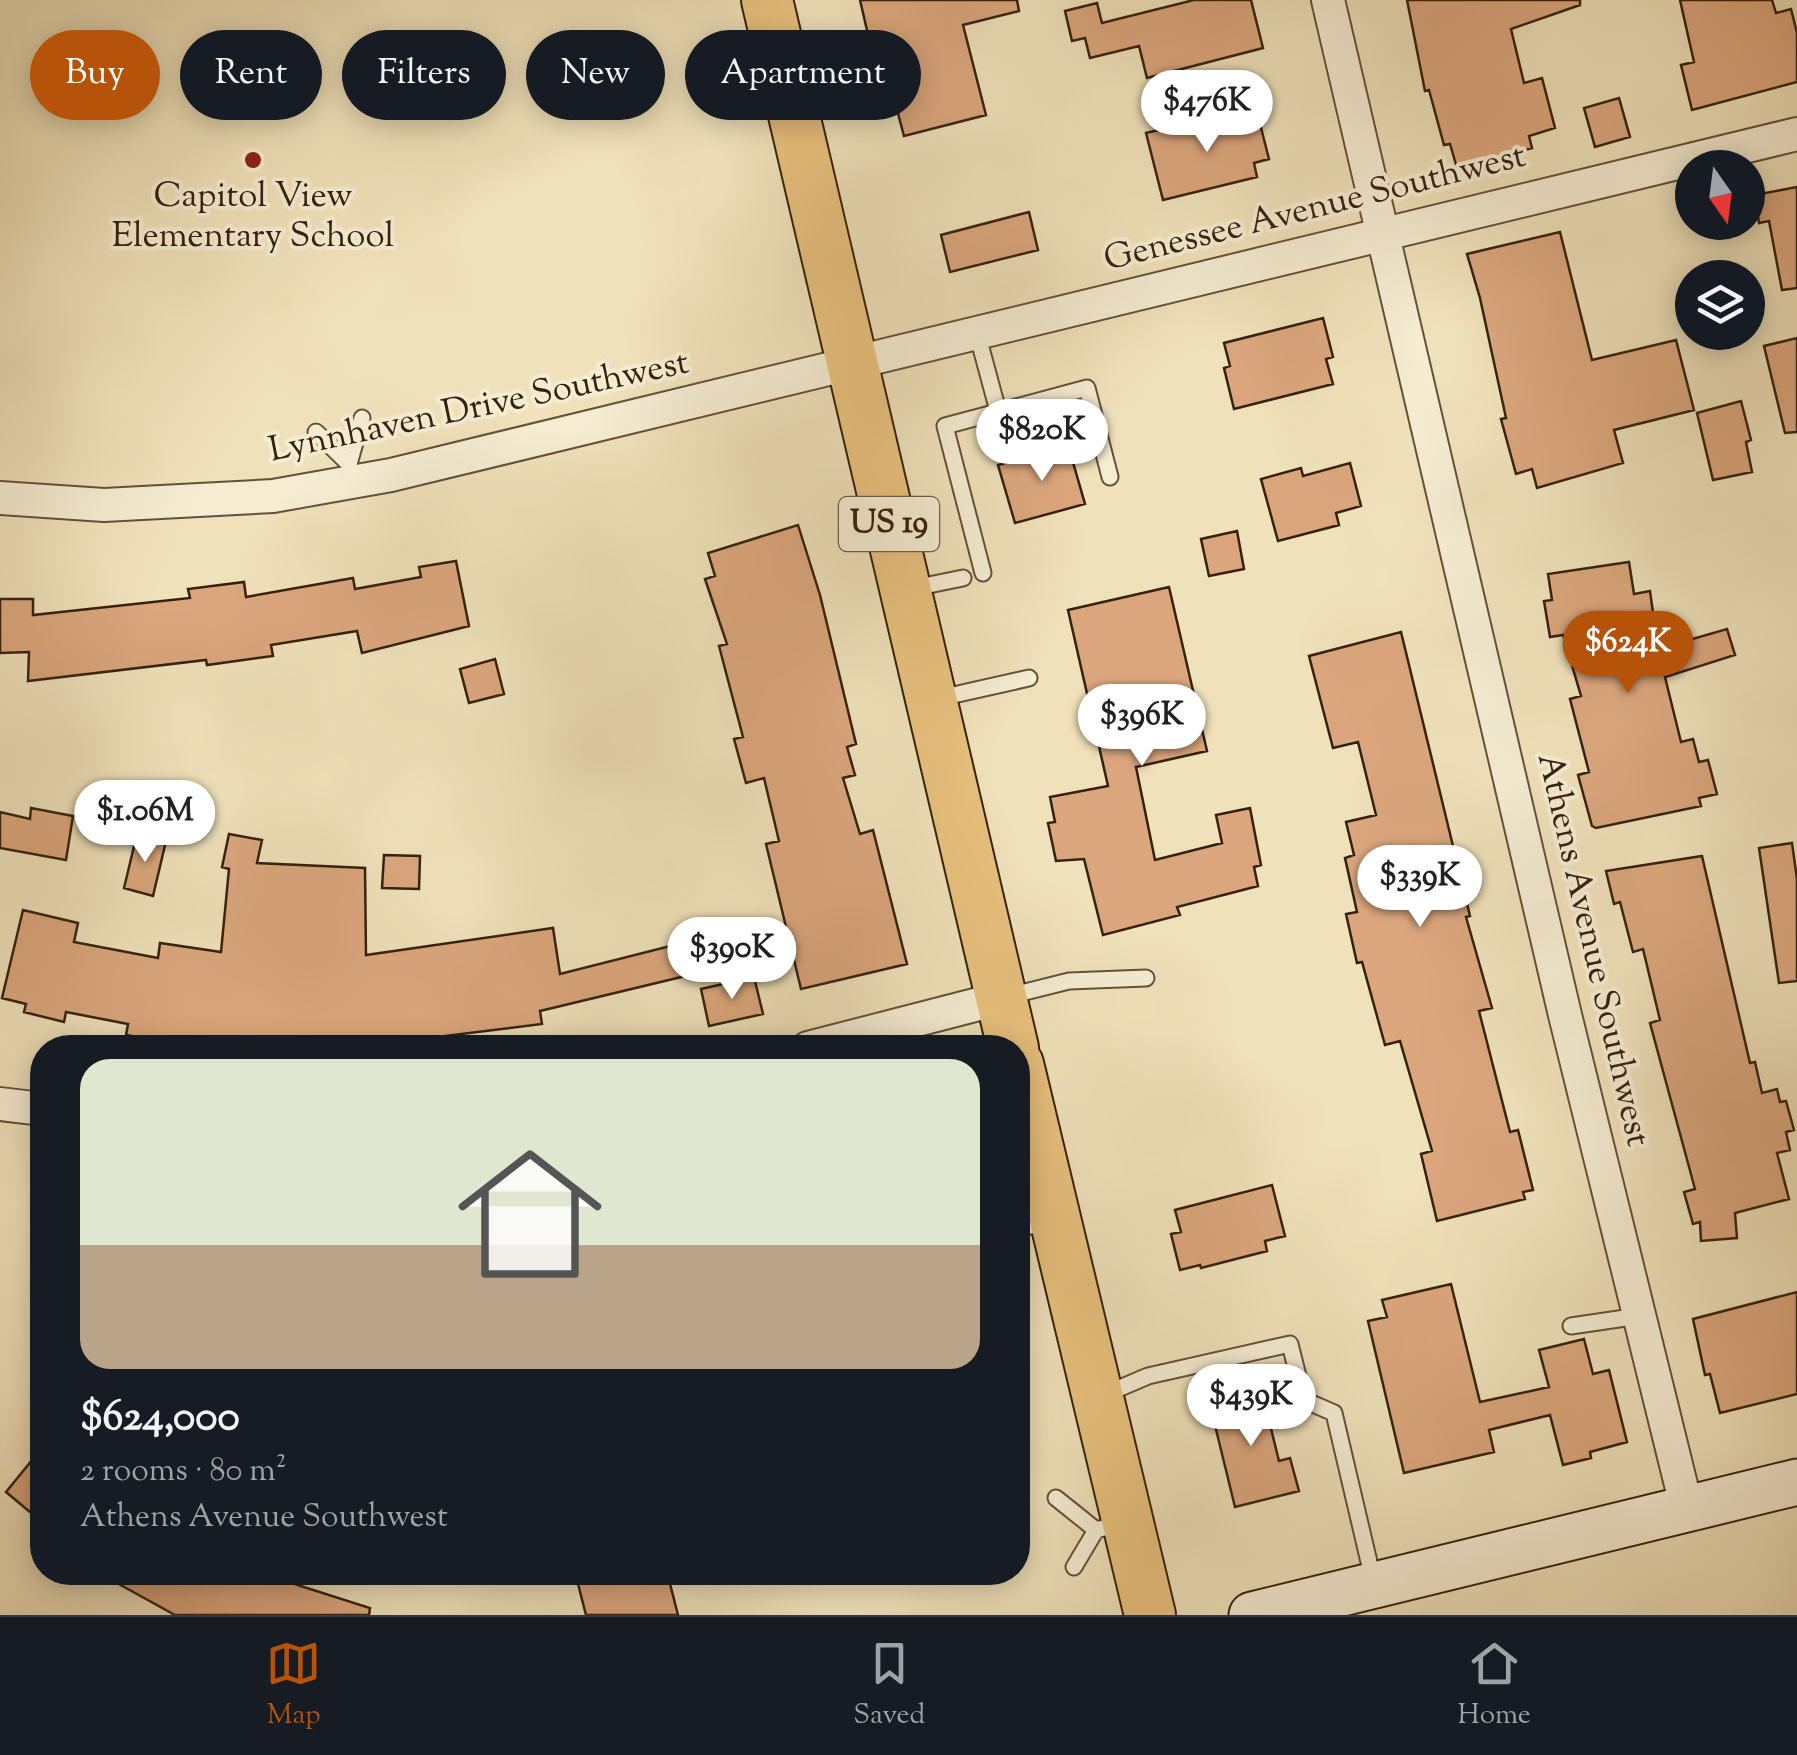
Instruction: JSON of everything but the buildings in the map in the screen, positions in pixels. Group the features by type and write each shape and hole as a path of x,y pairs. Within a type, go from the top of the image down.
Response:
{"main road":[{"name":"US 19","path":"767,0 1011,1035"},
{"path":"1030,1171 1036,1224 1098,1398 1111,1526 1150,1615"},
{"path":"1252,1615 1797,1482"}],"street":[{"name":"Athens Avenue Southwest","path":"1328,0 1564,1015 1687,1509"},
{"name":"Genessee Avenue Southwest","path":"851,363 1797,134"},
{"name":"Lynnhaven Drive Southwest","path":"0,498 104,505 273,496 351,473 851,363"},
{"path":"858,1035 1002,998"},
{"path":"0,1104 30,1108"}],"lane":[{"path":"977,332 998,411"},
{"path":"983,573 945,426 1087,388 1110,477"},
{"path":"351,473 362,418"},
{"path":"316,432 351,473"},
{"path":"905,590 963,578"},
{"path":"931,700 1029,678"},
{"path":"1002,998 1069,981 1146,978"},
{"path":"1570,1326 1639,1316"},
{"path":"1098,1398 1148,1376 1290,1344 1304,1400 1334,1414 1374,1586"},
{"path":"1056,1498 1111,1526 1074,1567"}],"place":[{"name":"Capitol View Elementary School","path":"253,160"}]}
